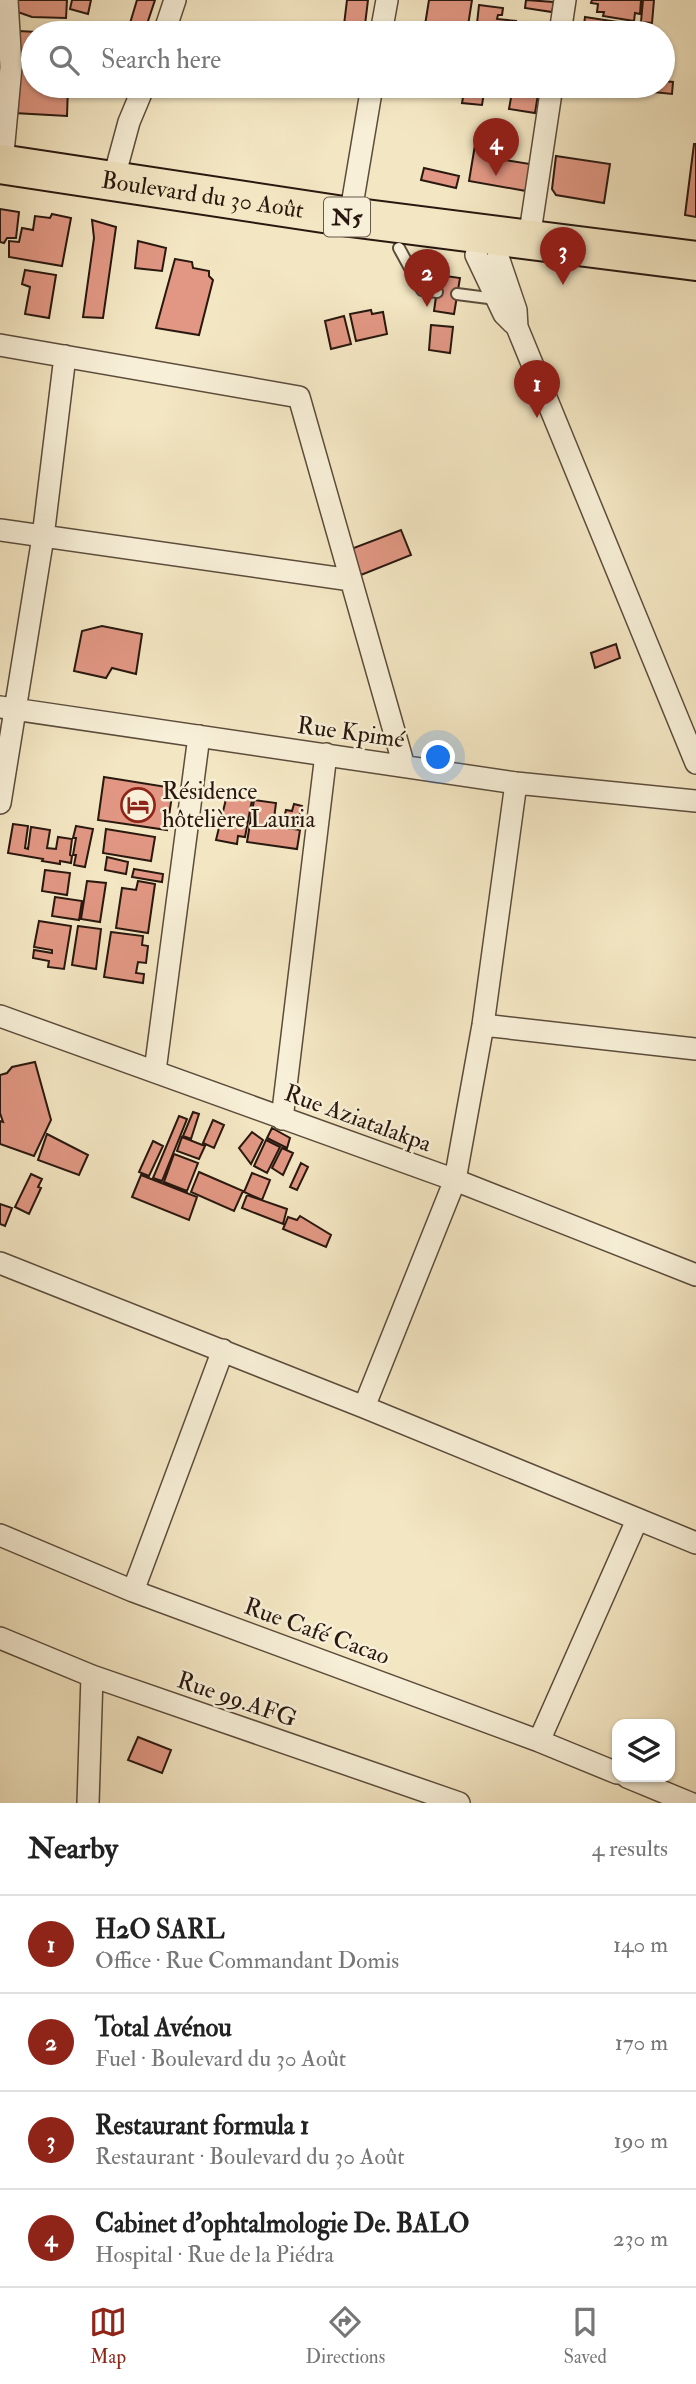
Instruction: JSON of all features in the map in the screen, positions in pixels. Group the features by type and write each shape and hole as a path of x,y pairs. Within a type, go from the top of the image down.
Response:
{"highway":[{"name":"Boulevard du 30 Août","path":"1,172 113,181 349,217 496,244 696,261"},
{"name":"Boulevard du 30 Août","path":"1,172 399,248 496,244 543,260 696,284"}],"street":[{"path":"1,172 11,67 7,0"},
{"path":"168,21 175,0"},
{"path":"383,21 387,0"},
{"path":"562,21 565,0"},
{"path":"113,181 129,122 139,98"},
{"path":"349,217 370,98"},
{"path":"517,327 504,314 497,299 496,244 548,98"},
{"path":"496,244 516,310 517,327 696,762"},
{"path":"0,345 299,397 404,766"},
{"path":"0,803 8,708 43,537 65,356"},
{"path":"0,530 351,580"},
{"name":"Rue Kpimé","path":"8,708 516,783 696,801"},
{"path":"155,1071 199,736"},
{"path":"282,1119 326,754"},
{"path":"364,1407 455,1180 483,1025 516,783"},
{"name":"Rue Aziatalakpa","path":"0,1016 455,1180 696,1275"},
{"path":"483,1025 696,1049"},
{"path":"0,1262 364,1407 696,1544"},
{"path":"133,1591 223,1350"},
{"path":"540,1741 638,1520"},
{"name":"Rue Café Cacao","path":"0,1535 133,1591 540,1741 612,1771"},
{"name":"Rue 99.AFG","path":"0,1638 92,1676 459,1803"},
{"path":"88,1803 92,1676"},
{"path":"639,1782 690,1803"}],"lane":[{"path":"399,248 422,290 437,292"},
{"path":"457,294 497,299"}],"building":[{"path":"14,0 67,0 66,18 32,17 12,10"},
{"path":"72,0 91,0 88,14 70,9"},
{"path":"137,0 155,0 148,21 131,21"},
{"path":"347,0 368,0 365,21 344,21"},
{"path":"429,0 472,0 469,21 426,21"},
{"path":"526,0 554,2 552,12 525,8"},
{"path":"592,0 641,0 640,14 635,13 634,21 603,16 604,12 597,12 598,4 591,3"},
{"path":"643,0 654,0 652,21 641,21"},
{"path":"479,5 503,8 502,15 498,15 497,19 516,21 477,21"},
{"path":"585,17 612,21 584,21"},
{"path":"21,31 21,98 68,98 67,116 14,113"},
{"path":"463,98 483,98 482,105 462,103"},
{"path":"511,98 537,98 535,113 509,109"},
{"path":"477,133 496,136 492,158 530,164 526,191 469,181"},
{"path":"696,144 696,217 685,215"},
{"path":"556,156 610,164 604,203 556,195 552,189"},
{"path":"424,168 459,176 456,188 421,180"},
{"path":"0,209 19,212 16,238 7,238 4,243 0,242"},
{"path":"52,214 71,218 62,266 9,257 9,241 19,242 22,228 33,230 35,216 50,218"},
{"path":"92,220 116,227 103,318 83,317 94,238"},
{"path":"138,241 166,248 162,271 135,268"},
{"path":"175,259 192,262 193,268 209,271 213,280 199,335 156,328"},
{"path":"25,270 56,275 49,318 25,314 30,287 22,284"},
{"path":"439,275 460,278 454,314 434,311"},
{"path":"371,310 372,314 383,312 387,334 356,341 350,314"},
{"path":"344,316 351,344 331,349 325,321"},
{"path":"431,325 453,327 450,353 429,350"},
{"path":"401,530 411,555 361,575 351,549"},
{"path":"102,626 142,634 136,674 112,668 106,678 74,671 82,631"},
{"path":"616,644 620,658 595,668 591,653"},
{"path":"104,777 173,788 167,830 98,820"},
{"path":"230,793 252,800 245,837 238,836 237,844 216,840 227,795"},
{"path":"254,800 276,803 273,826 300,830 297,849 247,842"},
{"path":"294,804 302,806 297,827 283,822 286,810 292,811"},
{"path":"13,824 28,826 25,848 28,849 31,827 50,830 47,848 56,849 58,837 72,839 71,863 60,861 60,864 8,853"},
{"path":"76,826 93,829 85,867 74,865 76,838 73,838"},
{"path":"106,829 155,837 151,861 103,853"},
{"path":"107,857 128,862 126,874 105,870"},
{"path":"134,869 163,874 162,882 132,877"},
{"path":"45,870 70,873 67,895 42,891"},
{"path":"87,881 106,883 100,922 81,919"},
{"path":"138,881 155,884 148,933 116,928 122,888 136,890"},
{"path":"55,897 82,901 79,920 52,916"},
{"path":"39,921 71,926 64,969 48,967 49,961 33,958 34,950 52,953 52,950 34,947"},
{"path":"78,926 101,929 96,969 72,965"},
{"path":"111,932 143,936 142,945 148,946 146,963 138,962 136,973 144,974 143,983 104,977"},
{"path":"35,1062 51,1120 34,1156 0,1144 0,1121 3,1122 0,1113 0,1075 7,1073 12,1067"},
{"path":"193,1112 199,1114 191,1139 183,1136"},
{"path":"179,1116 187,1119 162,1181 153,1178"},
{"path":"213,1120 224,1125 214,1148 203,1143"},
{"path":"272,1128 290,1138 287,1148 267,1138"},
{"path":"252,1132 263,1140 251,1164 239,1148"},
{"path":"47,1134 88,1155 79,1175 38,1160"},
{"path":"182,1137 205,1146 199,1159 177,1151"},
{"path":"266,1140 280,1147 267,1173 254,1166"},
{"path":"153,1141 163,1146 149,1176 139,1172"},
{"path":"282,1148 293,1153 283,1175 272,1168"},
{"path":"174,1154 198,1163 187,1191 164,1182"},
{"path":"301,1163 308,1167 297,1190 290,1187"},
{"path":"199,1172 243,1191 234,1211 191,1192"},
{"path":"252,1173 270,1180 262,1200 244,1192"},
{"path":"31,1174 42,1179 38,1187 41,1188 29,1214 15,1207"},
{"path":"141,1175 197,1197 189,1220 132,1197"},
{"path":"247,1195 287,1209 283,1224 242,1208"},
{"path":"0,1204 12,1208 5,1226 0,1224"},
{"path":"300,1216 331,1235 326,1247 283,1229 288,1217 297,1220"},
{"path":"138,1737 171,1750 162,1773 128,1760"}],"place":[{"name":"Cabinet d'ophtalmologie De. BALO","path":"496,176"},
{"name":"Restaurant formula 1","path":"563,285"},
{"name":"Total Avénou","path":"427,307"},
{"name":"H2O SARL","path":"537,418"},
{"name":"Résidence hôtelière Lauria","path":"138,805"}]}
